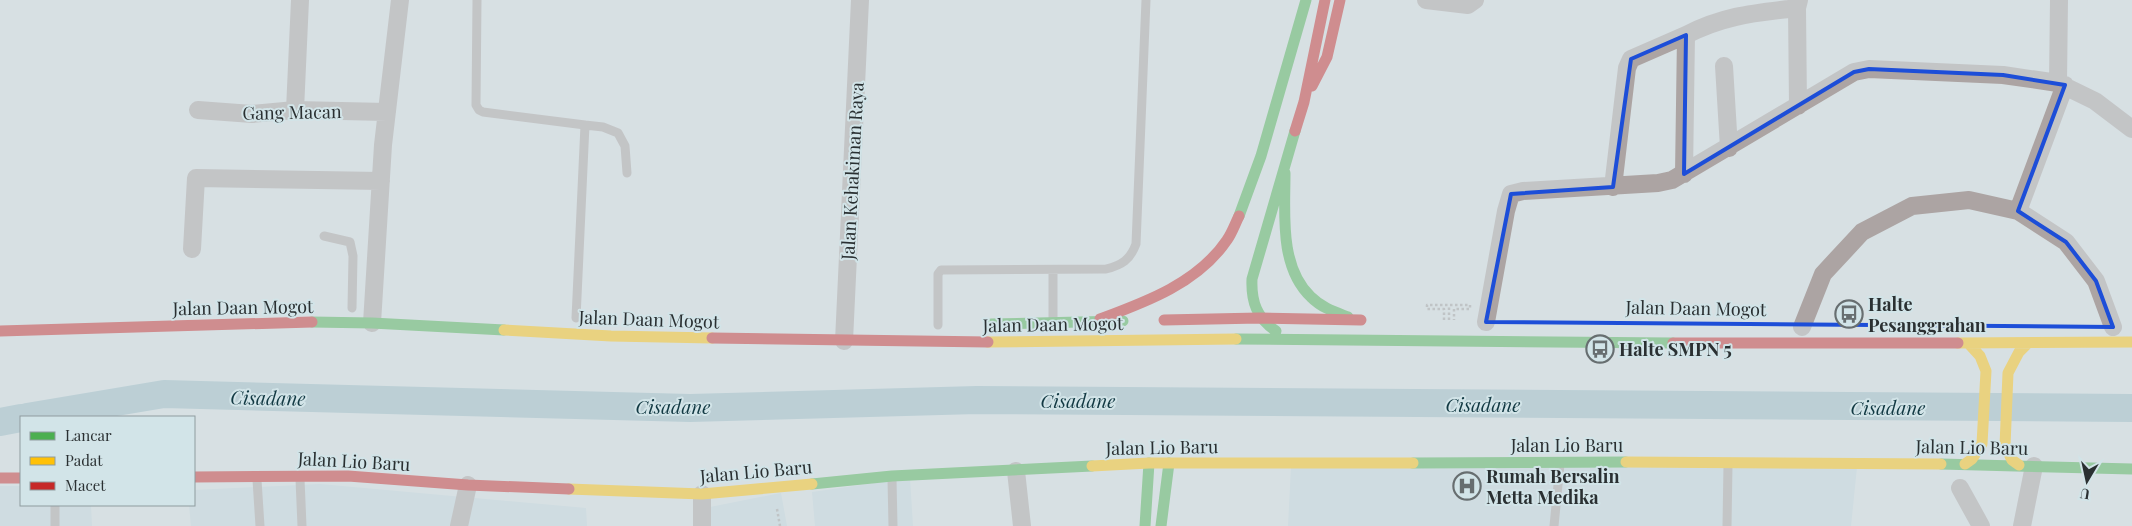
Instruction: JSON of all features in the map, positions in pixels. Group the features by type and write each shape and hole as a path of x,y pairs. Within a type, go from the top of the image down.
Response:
{"main road":[{"path":"1092,322 1151,300 1193,274 1214,256 1226,242 1239,216 1261,156 1306,0"},
{"path":"1259,318 1252,304 1252,279 1285,173 1304,102 1325,0"},
{"path":"1304,102 1327,56 1334,35 1340,0"},
{"path":"1285,173 1286,237 1288,254 1295,275 1315,301 1327,309 1357,320"},
{"name":"Jalan Daan Mogot","path":"347,308 376,314 611,336 844,329 1052,342 1179,339 1969,344 2132,342"},
{"name":"Jalan Daan Mogot","path":"0,331 304,322 376,314"},
{"name":"Jalan Daan Mogot","path":"571,317 591,318"},
{"name":"Jalan Daan Mogot","path":"1259,318 1278,332 1296,339"},
{"path":"1152,321 1259,318 1377,320"},
{"name":"Jalan Daan Mogot","path":"976,324 1134,321"},
{"path":"1449,322 1490,322"},
{"path":"1965,464 1972,459 1982,444 1986,371 1977,351 1969,344"},
{"path":"2027,344 2015,357 2008,373 2005,446 2012,460 2027,465"},
{"name":"Jalan Lio Baru","path":"195,478 299,475 348,476 468,485 702,494 892,476 1149,463 1728,462 2027,465 2132,469"},
{"path":"1144,526 1149,463"},
{"path":"1161,526 1169,463"},
{"path":"0,478 20,478"}],"street":[{"path":"295,110 300,0"},
{"path":"376,314 381,181 400,0"},
{"name":"Jalan Kehakiman Raya","path":"844,329 860,0"},
{"path":"1426,0 1472,3"},
{"path":"2018,211 2062,84 2059,0"},
{"path":"1613,187 1627,68 1631,59 1718,20 1798,4 1798,106"},
{"path":"1684,174 1686,35"},
{"path":"1724,66 1729,148"},
{"path":"1490,322 1508,201 1512,194 1523,191 1613,187 1672,180 1729,148 1854,72 1869,69 2003,75 2062,84 2095,101 2132,130"},
{"name":"Gang Macan","path":"198,110 252,114 295,110 387,112"},
{"path":"192,250 196,178 381,181"},
{"path":"1802,327 1823,274 1862,232 1912,206 1969,200 2018,211 2066,242 2096,281 2113,327"},
{"path":"2022,526 2027,465"},
{"path":"1016,471 1022,526"},
{"path":"459,526 468,485"},
{"path":"1960,488 1981,526"},
{"path":"702,494 702,526"}],"lane":[{"path":"477,0 476,105 479,110 603,127 618,133 625,146 627,173"},
{"path":"938,324 938,274 941,270 1106,269 1128,260 1136,244 1146,0"},
{"path":"571,317 585,125"},
{"path":"324,236 350,242 353,256 347,308"},
{"path":"1053,270 1054,322"},
{"path":"1554,526 1560,462"},
{"path":"1727,526 1728,462"},
{"path":"299,475 302,526"},
{"path":"892,476 893,526"},
{"path":"256,477 260,526"},
{"path":"54,526 55,506"}],"path":[{"path":"1427,305 1470,305 1470,309 1454,309 1449,322 1444,309 1427,309 1427,305"},
{"path":"776,505 780,526"}],"highlighted area":[{"path":"1686,35 1684,174 1854,72 1869,69 2003,75 2065,85 2018,211 2066,242 2096,281 2113,327 1486,322 1511,194 1613,187 1631,59"}],"shaded area":[{"path":"1291,467 1857,467 1851,526 1288,526"},
{"path":"910,478 913,526 815,526 812,492"},
{"path":"320,484 586,508 587,526 191,526 189,506 195,506 195,490"},
{"path":"0,486 20,486 20,506 91,506 92,526 0,526"},
{"path":"781,493 787,526 710,526 710,507"}],"waterway":[{"name":"Cisadane","path":"33,416 164,394 690,408 977,400 2132,408"},
{"name":"Cisadane","path":"0,422 20,418"}],"traffic: fast":[{"path":"1239,216 1261,156 1306,0"},
{"path":"1276,331 1264,321 1256,309 1252,279 1295,131"},
{"path":"1285,173 1286,239 1293,271 1301,285 1315,301 1348,317"},
{"path":"991,324 1123,321"},
{"path":"312,322 504,330"},
{"path":"1236,339 1673,343"},
{"path":"1413,463 1626,462"},
{"path":"1145,526 1149,463"},
{"path":"1161,526 1169,463"},
{"path":"1941,464 2132,469"},
{"path":"812,484 892,476 1092,466"}],"traffic: slow":[{"path":"504,330 611,336 712,338"},
{"path":"988,342 1236,339"},
{"path":"1958,343 2132,342"},
{"path":"1965,464 1972,459 1982,444 1986,371 1980,356 1969,344"},
{"path":"2019,465 2012,460 2005,446 2008,373 2019,352 2027,344"},
{"path":"1626,462 1941,464"},
{"path":"1092,466 1149,463 1413,463"},
{"path":"569,489 702,494 812,484"}],"traffic: jam":[{"path":"1295,131 1304,102 1325,0"},
{"path":"1312,86 1327,57 1340,0"},
{"path":"1100,319 1153,298 1201,268 1215,255 1229,237 1239,216"},
{"path":"1164,320 1259,318 1361,320"},
{"path":"0,331 312,322"},
{"path":"712,338 988,342"},
{"path":"1673,343 1958,343"},
{"path":"195,477 348,476 468,485 569,489"},
{"path":"0,478 20,478"}],"place":[{"name":"Halte Pesanggrahan","path":"1849,314"},
{"name":"Halte SMPN 5","path":"1600,349"},
{"name":"Rumah Bersalin Metta Medika","path":"1467,486"}]}
